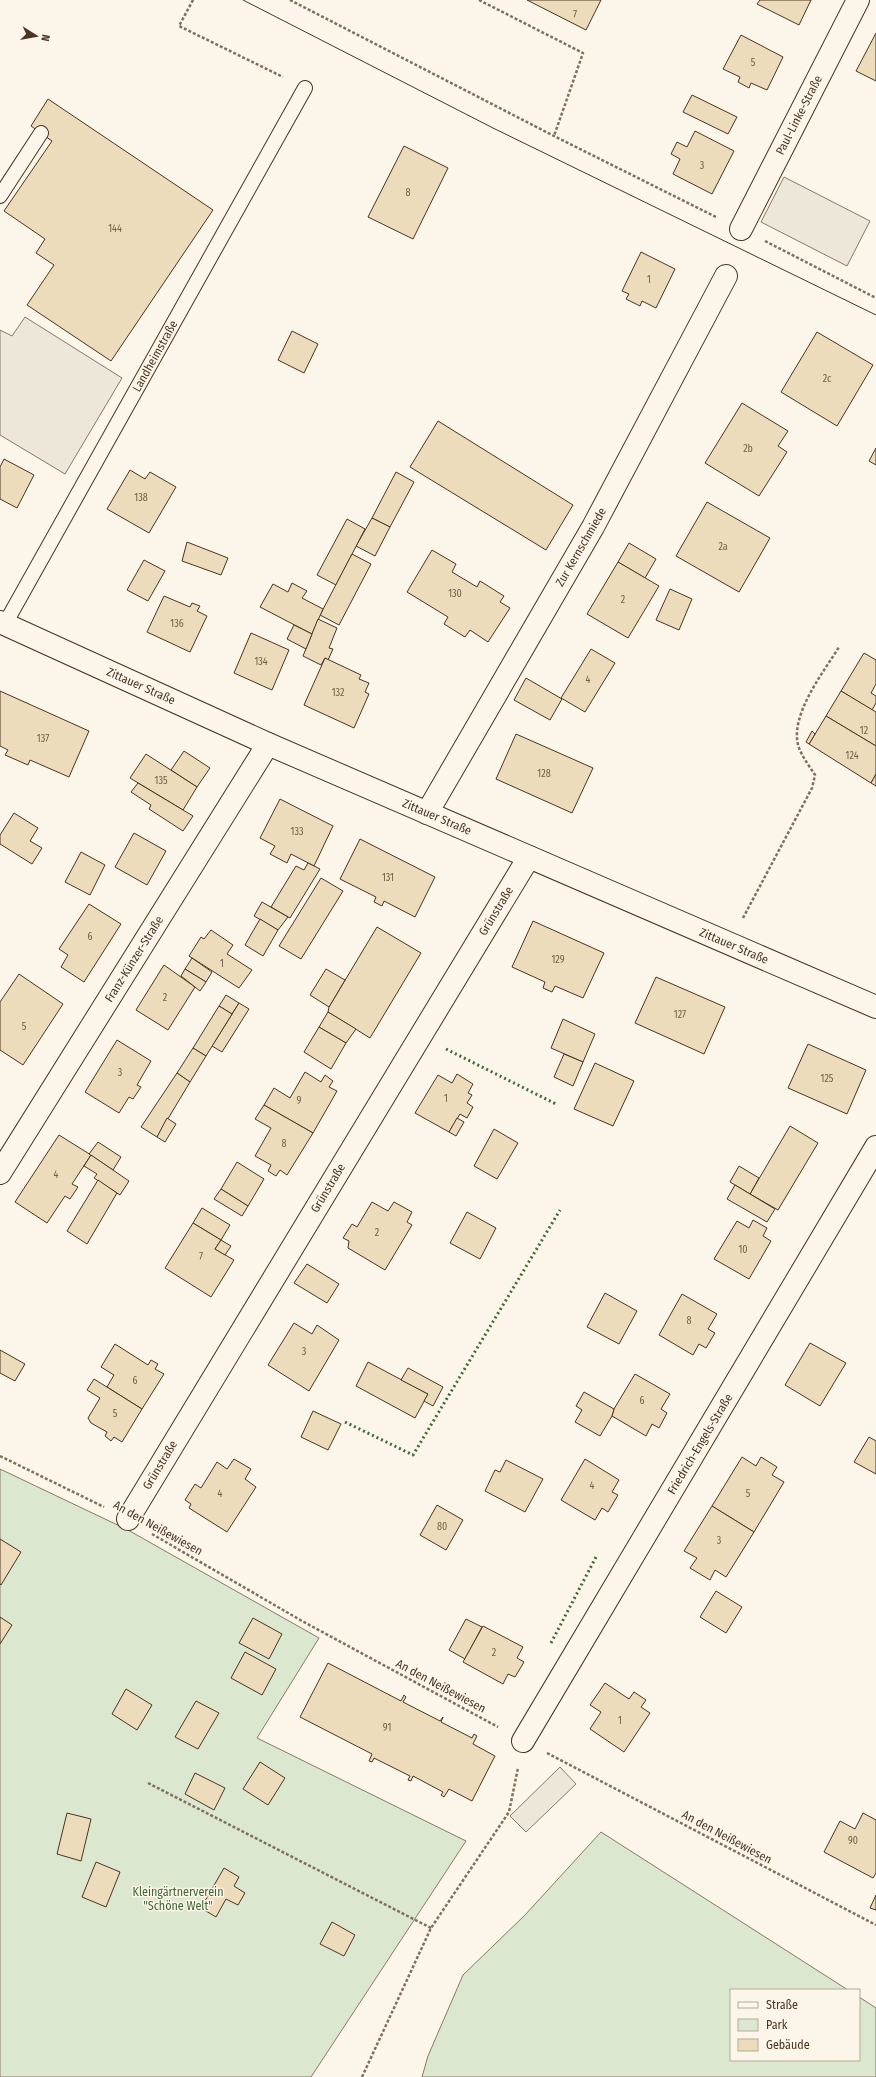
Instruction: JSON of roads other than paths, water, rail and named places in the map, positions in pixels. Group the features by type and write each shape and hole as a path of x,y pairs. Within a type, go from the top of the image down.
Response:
{"street":[{"name":"Paul-Linke-Straße","path":"741,229 858,0"},
{"name":"Zur Kernschmiede","path":"427,813 593,527 726,276"},
{"name":"Zittauer Straße","path":"2,623 268,744 876,1007"},
{"name":"Franz-Künzer-Straße","path":"0,1173 268,744"},
{"name":"Grünstraße","path":"128,1519 529,857"},
{"name":"Friedrich-Engels-Straße","path":"524,1741 876,1148"}],"lane":[{"name":"Landheimstraße","path":"2,623 305,88"},
{"path":"0,196 41,133"}],"tram line":[{"path":"243,0 493,128 876,315"}],"park label":[{"name":"Kleingärtnerverein \"Schöne Welt\"","path":"178,1899"}]}
